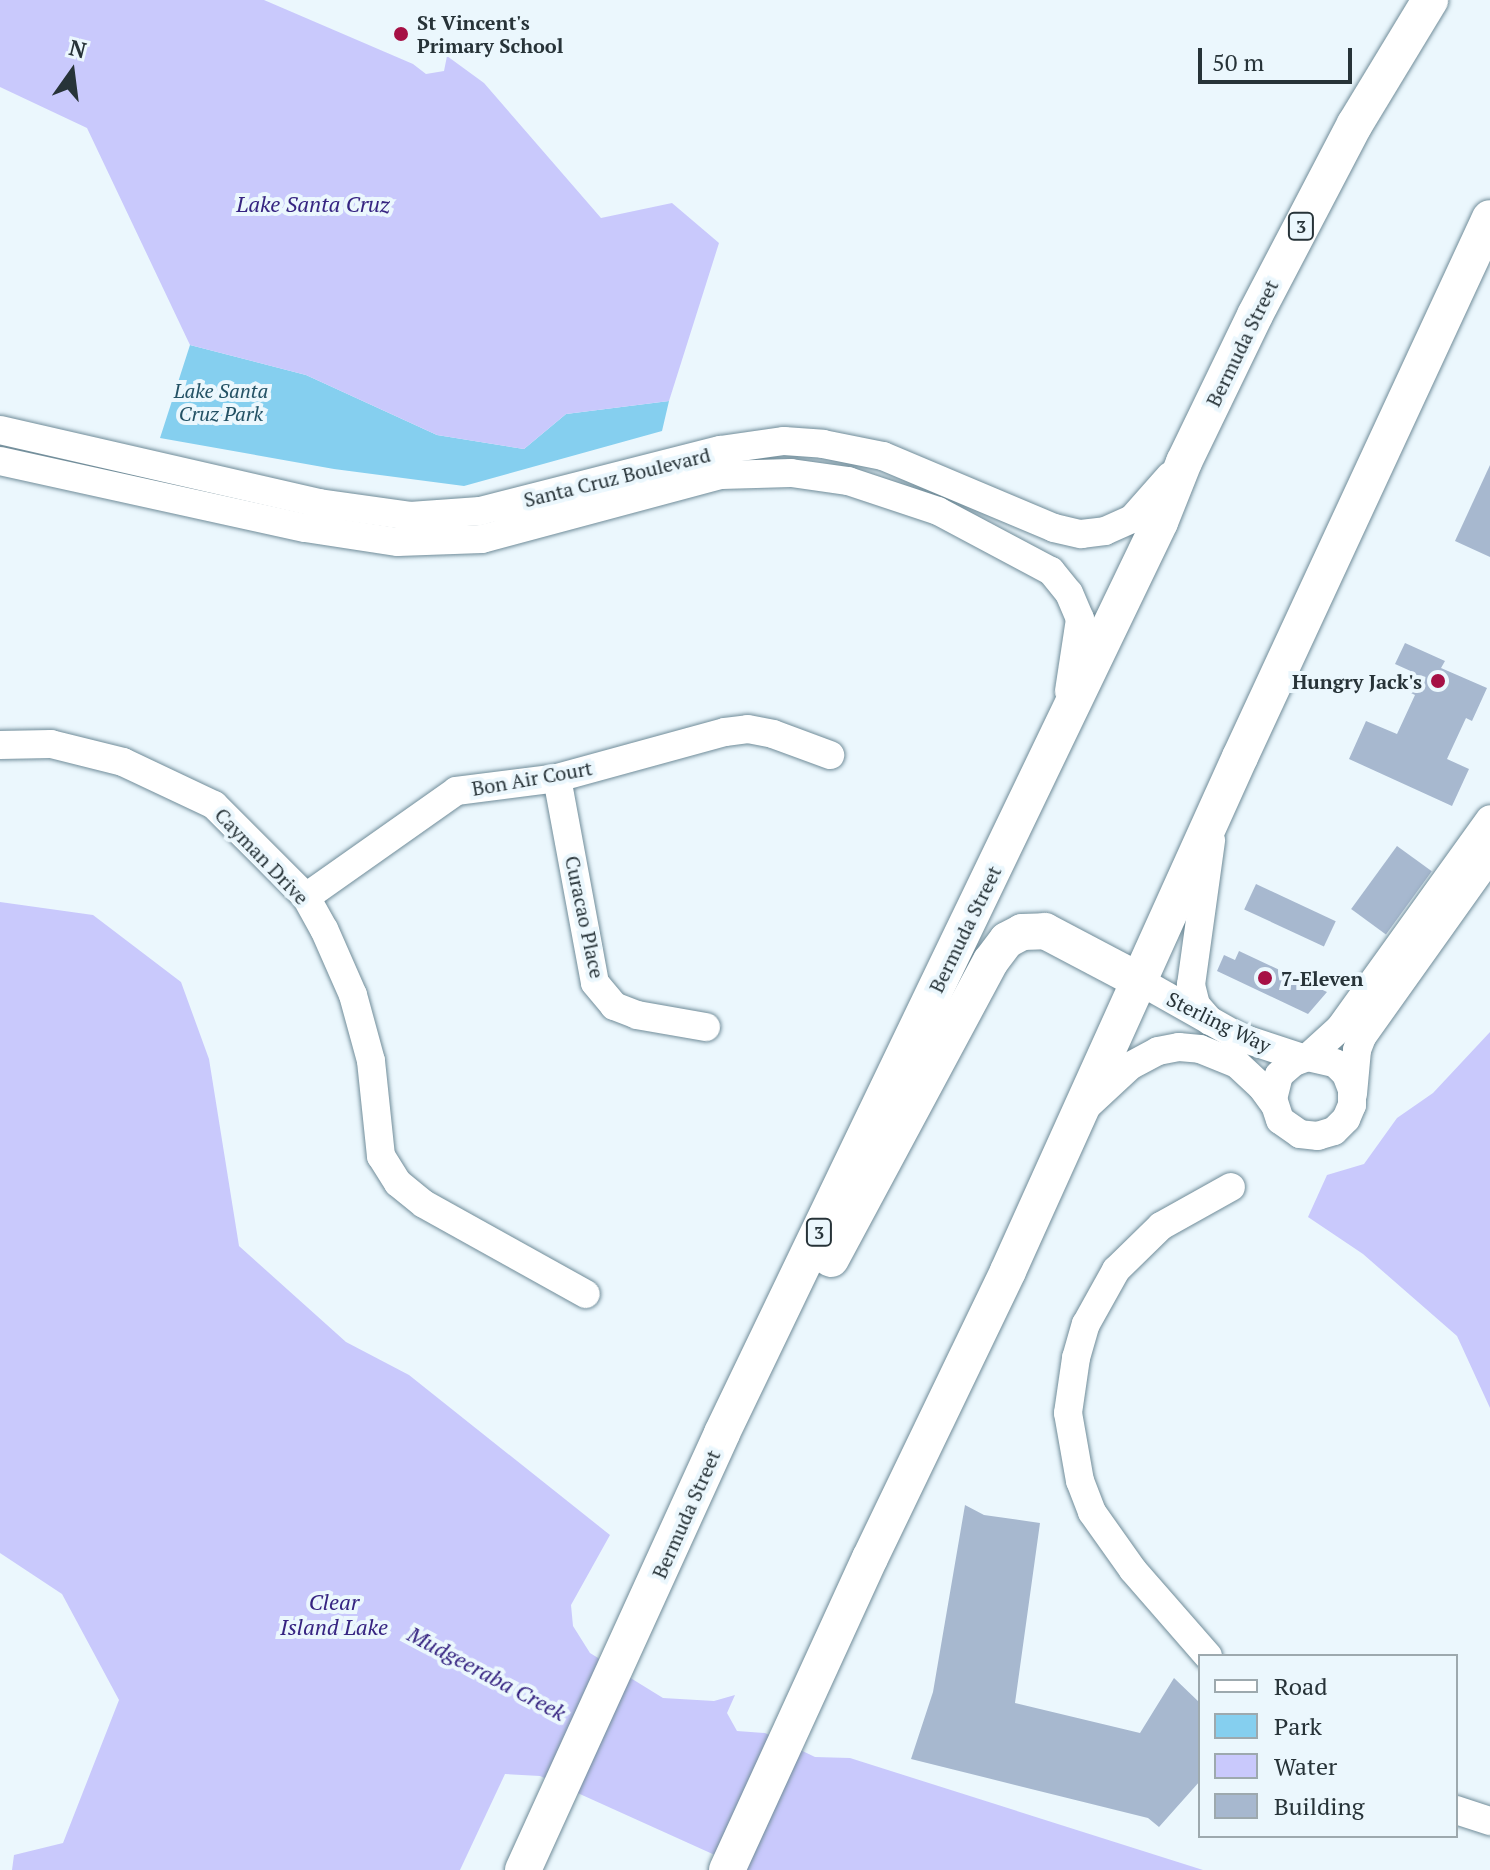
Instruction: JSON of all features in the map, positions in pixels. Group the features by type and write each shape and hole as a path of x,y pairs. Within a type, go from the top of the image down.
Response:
{"main road":[{"name":"Bermuda Street","path":"523,1870 722,1433 1160,522 1190,449 1319,191 1430,0"},
{"path":"727,1870 1008,1271 1138,980 1490,218"},
{"path":"722,1433 791,1327 849,1227 1001,946 1022,932 1045,931 1138,980"}],"street":[{"name":"Santa Cruz Boulevard","path":"0,430 319,503 410,516 480,511 749,444 823,444 897,460 1054,528 1093,534 1118,526 1139,513 1190,449"},
{"path":"820,475 823,444"},
{"name":"Santa Cruz Boulevard","path":"0,461 305,528 398,542 482,539 721,475 820,475 905,498 978,529 1036,561 1063,583 1080,619 1064,722"},
{"path":"956,484 987,509 1065,548 1065,555 1058,561 1036,561"},
{"name":"Bon Air Court","path":"306,897 456,791 557,778 725,732 748,729 773,734 830,755"},
{"name":"Cayman Drive","path":"0,745 51,744 123,762 214,805 306,897 353,995 371,1061 381,1156 398,1183 424,1204 586,1294"},
{"name":"Curacao Place","path":"557,778 595,983 614,1006 637,1015 706,1027"},
{"path":"1210,1021 1195,1001 1191,980 1215,812"},
{"path":"1483,854 1383,969 1340,1028 1306,1058 1279,1075 1274,1104 1289,1128 1312,1137 1341,1126 1353,1100 1358,1045 1483,854 1490,819"},
{"path":"1383,969 1388,999"},
{"name":"Sterling Way","path":"1138,980 1257,1044 1306,1058"},
{"name":"Sterling Way","path":"1076,1118 1130,1066 1158,1051 1179,1047 1200,1049 1237,1064 1261,1086 1274,1104"},
{"path":"1306,1058 1324,1058 1343,1070 1351,1084 1353,1100"},
{"path":"1206,1654 1133,1570 1092,1512 1080,1481 1068,1413 1076,1358 1086,1324 1116,1270 1161,1226 1231,1187"},
{"path":"1458,1811 1490,1821"}],"green space":[{"name":"Lake Santa Cruz Park","path":"190,345 306,375 437,435 524,449 566,414 669,401 662,431 464,486 334,469 160,438"}],"water":[{"name":"Lake Santa Cruz","path":"0,0 264,0 413,64 426,74 444,71 447,56 484,83 601,218 672,203 719,243 669,401 566,414 524,449 437,435 306,375 190,345 87,128 0,87"},
{"name":"Clear Island Lake","path":"0,902 93,915 181,982 209,1059 239,1246 346,1342 409,1375 610,1535 571,1605 573,1626 590,1653 663,1698 714,1701 735,1695 727,1713 737,1731 765,1733 815,1757 850,1758 1203,1870 748,1870 540,1776 505,1774 460,1870 12,1870 14,1855 63,1843 119,1700 62,1594 0,1553"},
{"path":"1490,1032 1490,1408 1457,1336 1363,1254 1308,1217 1327,1175 1364,1164 1397,1118 1433,1093"}],"building":[{"path":"1490,465 1490,557 1455,541"},
{"path":"1405,643 1445,661 1441,668 1487,688 1472,721 1466,718 1447,759 1469,769 1452,806 1349,759 1366,721 1397,734 1415,695 1407,691 1415,673 1395,664"},
{"path":"1397,846 1432,871 1386,934 1351,909"},
{"path":"1256,884 1336,921 1324,947 1244,909"},
{"path":"1239,951 1327,992 1308,1014 1217,971 1224,955 1235,960"},
{"path":"965,1505 984,1515 1040,1523 1015,1703 1140,1733 1174,1678 1198,1701 1198,1783 1159,1827 1148,1818 911,1759 933,1692"}],"place":[{"name":"St Vincent's Primary School","path":"401,34"},
{"name":"Hungry Jack's","path":"1438,681"},
{"name":"7-Eleven","path":"1265,978"}],"water label":[{"name":"Mudgeeraba Creek","path":"487,1673"}]}
